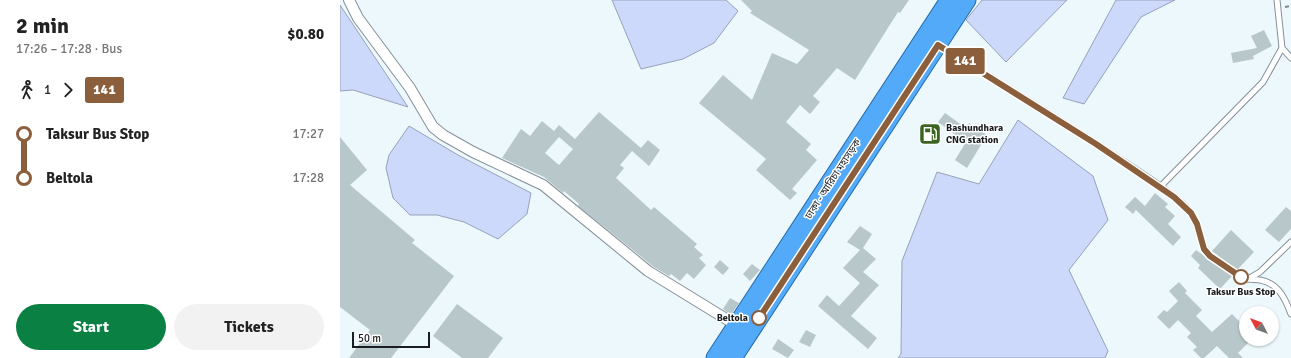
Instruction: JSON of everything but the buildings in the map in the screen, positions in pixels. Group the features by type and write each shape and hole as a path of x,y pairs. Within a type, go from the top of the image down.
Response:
{"highway":[{"name":"ঢাকা - আরিচা মহাসড়ক","path":"714,358 949,0"},
{"path":"733,358 967,0"}],"street":[{"path":"349,0 358,18 403,78 433,127 443,135 467,149 543,185 648,271 736,326"}],"lane":[{"path":"1160,187 1263,82 1282,48 1277,0"},
{"path":"938,45 1016,92 1160,187 1186,207 1191,213 1197,224 1202,243 1210,256 1238,275 1248,279 1268,282 1275,287 1282,294 1291,314"},
{"path":"1282,48 1291,58"},
{"path":"1248,279 1260,272 1291,242"}],"water":[{"path":"612,0 726,0 738,11 714,43 683,59 641,69"},
{"path":"982,0 1067,0 1006,62 966,20"},
{"path":"1116,0 1175,0 1141,17 1084,104 1063,98"},
{"path":"340,5 408,107 353,90 340,91"},
{"path":"1018,120 1093,176 1108,220 1069,270 1108,351 1105,358 898,358 901,354 902,261 937,172 979,184"},
{"path":"409,126 458,155 531,193 527,214 498,239 464,222 437,215 410,215 393,198 386,168 389,155"}],"bus line":[{"name":"141","path":"759,318 938,45 1016,92 1122,161 1174,197 1191,213 1197,224 1204,249 1210,256 1241,277"}],"place":[{"name":"Bashundhara CNG station","path":"930,134"},
{"name":"Taksur Bus Stop","path":"1241,277"},
{"name":"Beltola","path":"759,318"}]}
